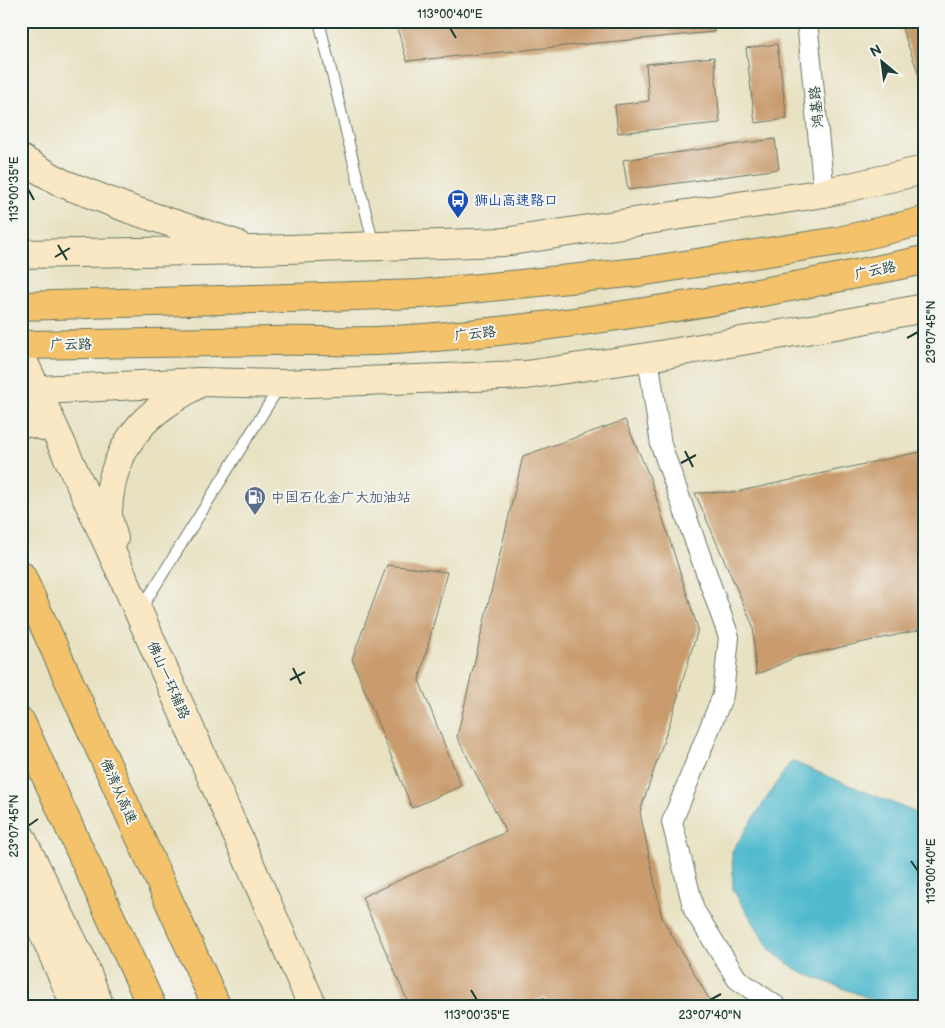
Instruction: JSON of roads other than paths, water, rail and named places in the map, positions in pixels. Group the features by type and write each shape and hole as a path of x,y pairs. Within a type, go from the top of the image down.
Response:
{"main road":[{"path":"21,159 62,183 132,210 256,250"},
{"path":"21,254 256,250 504,242 824,193 924,170"},
{"path":"21,306 429,293 639,272 839,241 924,221"},
{"name":"广云路","path":"21,345 394,340 487,332 586,321 692,305 810,284 924,260"},
{"path":"30,390 199,382 282,384 526,375 648,357 832,326 924,308"},
{"name":"佛山一环辅路","path":"21,356 30,390 54,429 124,579 313,1007"},
{"path":"124,579 108,514 116,466 126,443 143,423 199,382"},
{"path":"21,420 54,429"},
{"name":"佛清从高速","path":"21,575 217,1007"},
{"path":"21,722 152,1007"},
{"path":"21,837 82,958 100,1007"},
{"path":"21,882 76,1007"}],"street":[{"name":"鸿基路","path":"808,21 824,193"},
{"path":"648,357 661,445 729,637 723,695 672,822 694,910 737,979 778,1007"}],"lane":[{"path":"319,21 374,247"},
{"path":"139,612 282,384"}],"water":[{"path":"791,761 924,816 924,1007 892,1007 800,972 771,951 733,890 732,851"}],"place":[{"name":"狮山高速路口","path":"458,219"},
{"name":"中国石化金广大加油站","path":"255,516"}]}
